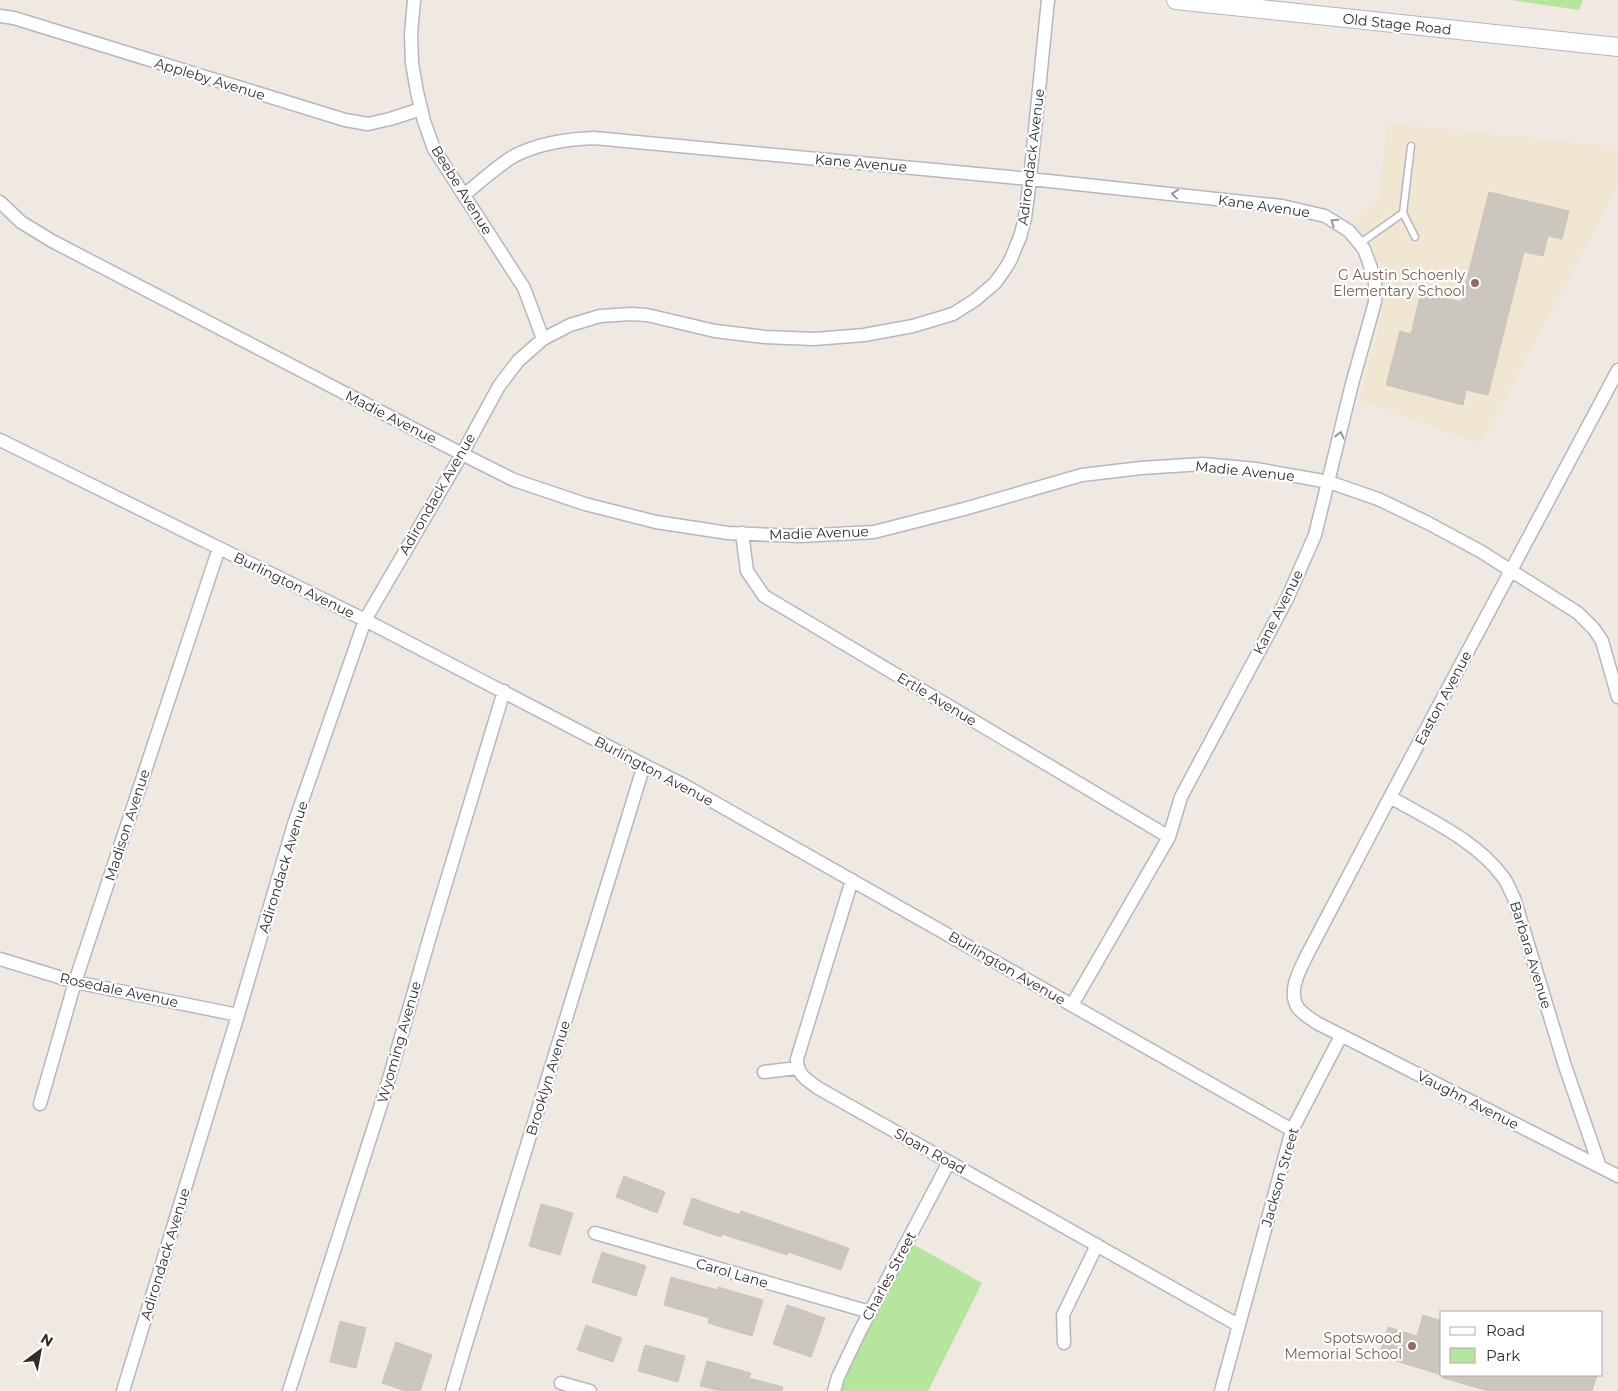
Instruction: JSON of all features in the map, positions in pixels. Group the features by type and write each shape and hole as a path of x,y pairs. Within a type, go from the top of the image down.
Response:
{"main road":[{"name":"Old Stage Road","path":"1176,0 1215,2 1618,47"}],"street":[{"name":"Beebe Avenue","path":"414,0 411,34 412,63 421,109 434,149 524,288 543,339"},
{"name":"Adirondack Avenue","path":"123,1391 238,1015 294,824 365,620 462,454 498,386 529,350 543,339 584,320 616,314 647,315 715,331 765,337 814,339 864,335 913,326 958,311 975,300 995,283 1006,267 1020,237 1025,218 1048,0"},
{"name":"Appleby Avenue","path":"0,16 14,18 345,120 368,124 421,109"},
{"name":"Kane Avenue","path":"464,195 513,157 544,144 594,138 1030,179 1282,206 1325,216 1349,231 1364,249 1375,279 1375,302 1352,384 1316,535 1287,599 1181,797 1169,837 1072,1005"},
{"name":"Madie Avenue","path":"0,202 21,222 52,241 514,480 586,504 656,522 742,534 801,536 874,532 964,509 1082,475 1141,468 1203,464 1256,469 1329,482 1378,499 1480,550 1578,613 1602,641 1618,696"},
{"name":"Easton Avenue","path":"1317,1023 1298,1008 1294,992 1295,981 1390,797 1618,370"},
{"name":"Burlington Avenue","path":"0,440 365,620 682,784 1292,1130"},
{"name":"Ertle Avenue","path":"742,534 747,571 764,596 1169,837"},
{"name":"Madison Avenue","path":"40,1104 75,982 218,548"},
{"name":"Wyoming Avenue","path":"289,1391 386,1089 504,692"},
{"name":"Brooklyn Avenue","path":"452,1391 644,766"},
{"name":"Barbara Avenue","path":"1390,797 1466,842 1486,858 1504,878 1514,898 1565,1066 1600,1167"},
{"path":"764,1072 797,1068 797,1059 852,880"},
{"name":"Rosedale Avenue","path":"0,960 75,982 238,1015"},
{"name":"Vaughn Avenue","path":"1317,1023 1618,1176"},
{"name":"Jackson Street","path":"1221,1391 1292,1130 1341,1036"},
{"name":"Sloan Road","path":"797,1068 803,1077 818,1088 1238,1325"},
{"name":"Charles Street","path":"834,1391 838,1377 870,1312 950,1162"},
{"name":"Carol Lane","path":"595,1233 870,1312"},
{"path":"1064,1343 1064,1315 1096,1245"},
{"path":"561,1383 590,1391"}],"lane":[{"path":"1411,146 1403,213 1415,237"},
{"path":"1359,244 1403,213"}],"shaded area":[{"name":"G Austin Schoenly Elementary School","path":"1387,123 1618,147 1618,187 1481,444 1359,400 1382,313 1384,293 1382,272 1373,248 1351,221 1379,197"}],"green space":[{"path":"1510,0 1583,0 1579,10"},
{"path":"911,1243 982,1283 928,1391 839,1391 845,1369"}],"building":[{"path":"1489,192 1569,211 1562,239 1548,236 1543,256 1524,252 1488,395 1466,390 1463,405 1386,385 1400,331 1411,334 1421,292 1461,302"},
{"path":"624,1176 665,1192 657,1213 616,1197"},
{"path":"692,1198 740,1215 741,1211 849,1248 841,1270 788,1252 787,1255 722,1234 721,1237 683,1224"},
{"path":"541,1204 573,1213 560,1255 529,1246"},
{"path":"602,1252 646,1266 636,1296 592,1282"},
{"path":"671,1277 717,1290 718,1287 763,1300 752,1336 708,1323 709,1318 664,1305"},
{"path":"787,1305 825,1318 811,1357 773,1344"},
{"path":"1423,1315 1440,1320 1440,1374 1379,1356 1388,1327 1417,1336"},
{"path":"340,1321 366,1328 356,1368 330,1362"},
{"path":"586,1325 622,1338 613,1362 577,1350"},
{"path":"396,1342 432,1355 420,1391 405,1391 382,1383"},
{"path":"645,1345 685,1356 678,1382 638,1371"},
{"path":"707,1361 751,1373 749,1378 783,1387 782,1391 721,1391 700,1386"},
{"path":"1444,1376 1597,1376 1592,1391 1488,1391 1443,1378"}],"place":[{"name":"G Austin Schoenly Elementary School","path":"1475,283"},
{"name":"Spotswood Memorial School","path":"1412,1346"}]}
